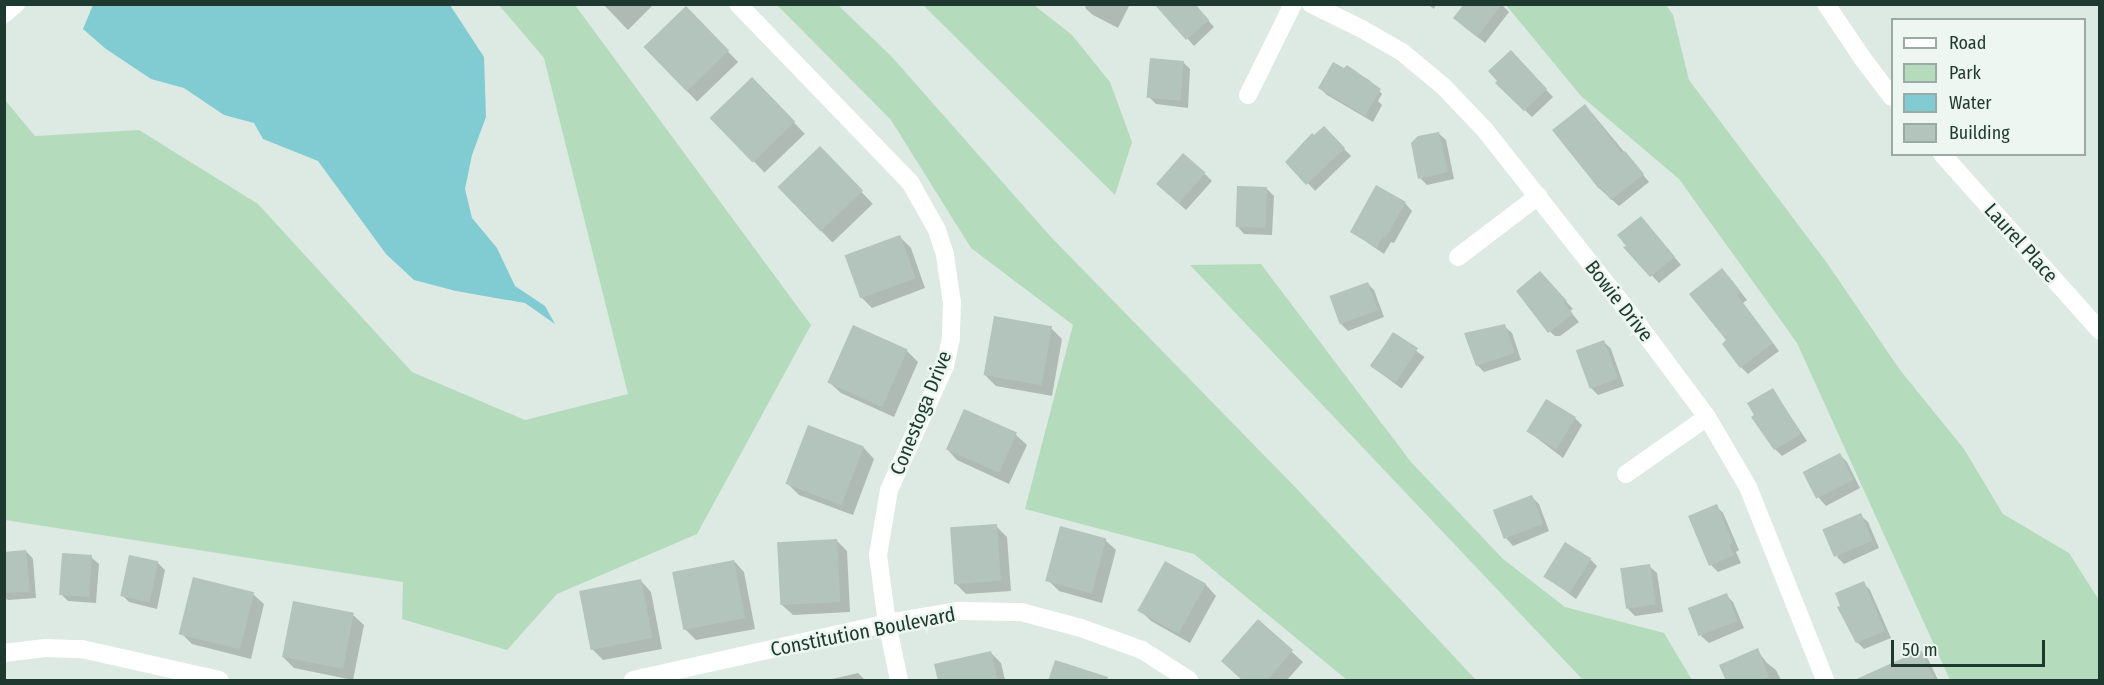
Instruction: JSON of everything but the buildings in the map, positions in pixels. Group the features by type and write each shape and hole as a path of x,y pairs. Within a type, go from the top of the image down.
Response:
{"street":[{"path":"4,14 16,4"},
{"name":"Conestoga Drive","path":"738,4 910,182 937,230 945,255 952,303 951,338 945,366 889,490 878,555 887,623 899,681"},
{"path":"1248,95 1293,4"},
{"name":"Bowie Drive","path":"1311,4 1402,52 1443,86 1485,130 1538,196 1707,417 1748,487 1825,681"},
{"path":"1826,4 1863,59 1891,94"},
{"name":"Laurel Place","path":"1944,156 2100,331"},
{"path":"1458,257 1538,196"},
{"path":"1626,474 1707,417"},
{"name":"Constitution Boulevard","path":"633,681 887,623 958,611 1021,612 1081,628 1142,650 1189,681"},
{"path":"4,652 45,648 82,649 220,681"}],"green space":[{"path":"499,5 575,5 811,325 697,534 557,594 507,650 402,619 403,582 5,520 5,100 35,136 139,130 258,204 412,372 525,420 628,394 544,58"},
{"path":"777,5 838,5 892,57 1051,237 1297,489 1476,680 1347,680 1194,554 1025,509 1073,325 971,248 891,120"},
{"path":"923,5 1034,5 1072,35 1110,82 1132,142 1115,195"},
{"path":"1506,5 1666,5 1673,15 1689,80 1827,263 1900,370 1964,449 2003,514 2069,553 2099,600 2099,680 1950,680 1797,343 1679,179 1581,96"},
{"path":"1261,264 1411,462 1503,559 1565,607 1664,633 1692,680 1583,680 1190,265"}],"water":[{"path":"93,5 450,5 484,57 486,117 472,155 465,189 472,218 497,248 515,286 545,306 555,324 525,303 456,291 414,280 386,254 318,161 263,139 254,123 224,115 184,88 151,79 106,49 83,29"}]}
